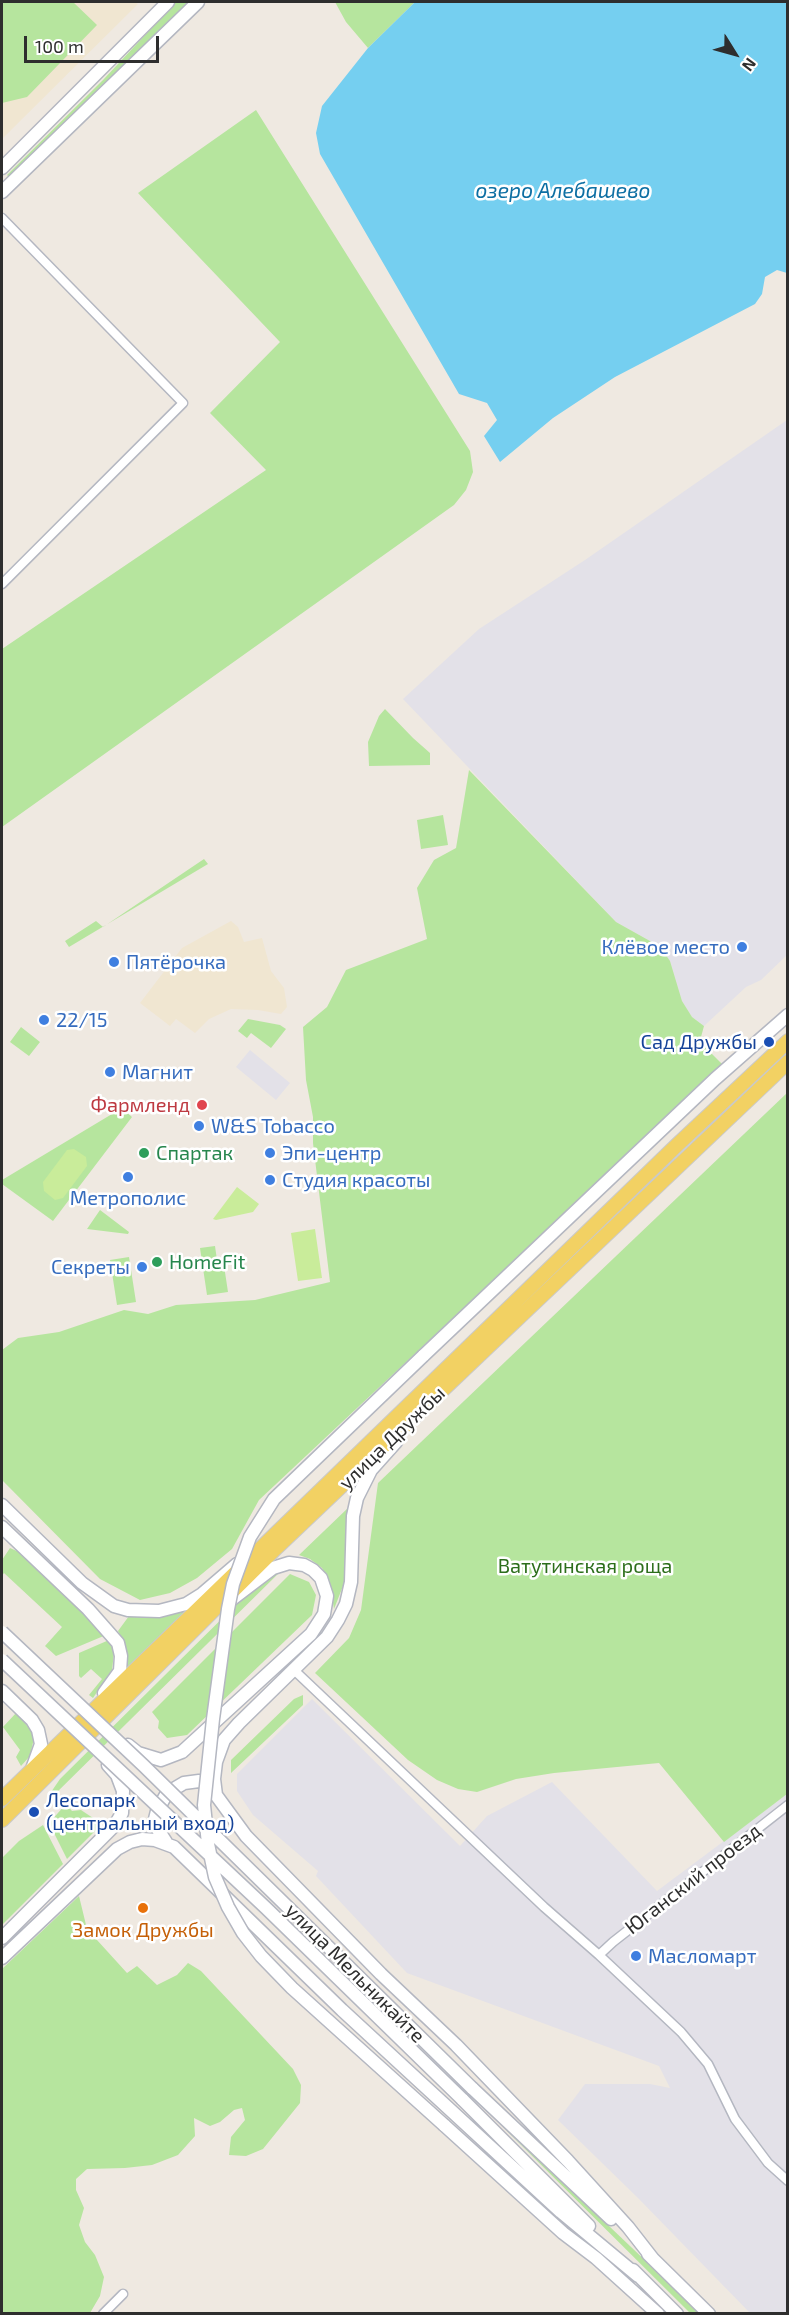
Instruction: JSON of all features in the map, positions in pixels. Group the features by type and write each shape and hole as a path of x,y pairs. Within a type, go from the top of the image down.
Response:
{"main road":[{"path":"2,168 166,2"},
{"path":"2,192 198,2"},
{"path":"657,2313 596,2258 563,2233 292,1988 261,1956 243,1933 215,1878 208,1844 204,1805 213,1719 233,1584 250,1537 274,1499 715,1079 788,1015"},
{"name":"улица Дружбы","path":"2,1799 676,1146 788,1041"},
{"name":"улица Дружбы","path":"2,1820 273,1551 788,1062"},
{"path":"216,1796 214,1779 216,1762 224,1740 327,1637 346,1604 351,1582 353,1516 363,1484 371,1470 408,1430 423,1408"},
{"path":"2,1505 88,1588 114,1606 129,1610 159,1611 186,1604 266,1544"},
{"path":"2,1527 88,1609 118,1643 122,1656 120,1671 93,1705 85,1720"},
{"path":"110,1733 138,1753 161,1760 170,1758 193,1743 311,1634 327,1605 325,1586 313,1570 297,1563 280,1564 204,1621"},
{"name":"улица Мельникайте","path":"2,1632 110,1733 472,2088 709,2313"},
{"name":"улица Мельникайте","path":"2,1659 266,1908 677,2313"},
{"path":"2,1690 32,1720 38,1730 41,1744 32,1770"},
{"path":"2,1938 115,1825 122,1813 123,1791 117,1775 96,1748"},
{"path":"638,2276 561,2212 342,2010 184,1854 166,1842 157,1828 155,1819 167,1793 184,1783 199,1781 207,1785 246,1836 381,1974 456,2045 568,2161 628,2227 653,2259"},
{"path":"2,1958 117,1849 142,1839 166,1842"}],"street":[{"path":"2,218 183,403 2,584"},
{"path":"294,1670 535,1899 600,1955 681,2032 708,2064 735,2119 768,2163 788,2181"},
{"name":"Юганский проезд","path":"600,1955 613,1942 788,1805"},
{"path":"103,2313 123,2294"}],"shaded area":[{"path":"2,2 135,2 138,4 2,139"},
{"path":"787,420 787,955 761,980 746,987 704,1026 692,1017 682,1001 670,961 650,941 616,922 403,699 479,629 585,560"},
{"path":"231,921 238,927 244,942 262,938 271,971 284,988 287,1007 281,1014 231,1009 209,1019 195,1033 176,1019 170,1026 140,1003 182,948"},
{"path":"250,1050 290,1083 276,1100 236,1067"},
{"path":"312,1699 460,1846 487,1816 552,1782 657,1891 787,1794 787,2313 750,2313 558,2120 585,2084 650,2084 670,2088 659,2066 407,1973 316,1876 318,1871 253,1815 237,1791 237,1774"}],"green space":[{"path":"2,2 73,2 97,25 27,97 2,103"},
{"path":"176,2 187,3 10,178 7,175 103,80"},
{"path":"335,2 415,2 368,48 346,22"},
{"path":"256,110 470,451 473,472 466,490 454,505 2,827 2,649 266,470 210,413 280,342 138,193"},
{"path":"385,709 430,753 430,765 369,766 368,742 379,716"},
{"path":"469,770 616,922 663,951 670,961 682,1001 692,1017 704,1026 701,1037 706,1048 723,1065 259,1500 232,1549 197,1578 170,1593 140,1600 100,1579 2,1480 2,1350 18,1338 59,1332 124,1310 148,1314 176,1305 255,1300 330,1282 313,1143 313,1117 306,1080 303,1027 327,1007 346,970 427,939 417,888 434,860 456,848"},
{"path":"443,815 448,845 421,849 417,820"},
{"path":"204,859 208,864 107,924"},
{"path":"96,921 103,927 69,947 65,941"},
{"path":"248,1019 280,1025 286,1029 271,1048 251,1033 247,1038 238,1031"},
{"path":"21,1027 40,1042 29,1056 10,1042"},
{"name":"Ватутинская роща","path":"787,1093 787,1794 724,1842 659,1763 516,1779 477,1792 458,1789 437,1780 408,1760 315,1673 349,1638 361,1610 378,1483"},
{"path":"122,1108 132,1117 53,1221 2,1184 2,1180"},
{"path":"74,1149 86,1157 87,1166 63,1198 55,1200 44,1191 43,1182 67,1150"},
{"path":"237,1187 259,1204 253,1212 213,1219"},
{"path":"100,1210 129,1232 128,1234 87,1229"},
{"path":"315,1229 322,1278 298,1281 291,1233"},
{"path":"215,1246 217,1260 223,1259 228,1292 207,1295 200,1248"},
{"path":"129,1257 136,1302 117,1305 110,1260"},
{"path":"349,1507 346,1529 345,1581 334,1609 329,1580 322,1568 310,1559 299,1555"},
{"path":"10,1548 19,1552 106,1635 56,1656 45,1646 62,1627 4,1573 2,1576 2,1560"},
{"path":"284,1568 49,1800 47,1798 60,1779 262,1579"},
{"path":"290,1574 309,1582 316,1595 312,1615 187,1735 167,1738 158,1728 159,1721 152,1712"},
{"path":"191,1606 125,1672 126,1647 118,1631 129,1616 163,1617"},
{"path":"109,1640 114,1653 112,1670 93,1698 89,1695 102,1679 91,1669 81,1678 79,1676 79,1653"},
{"path":"303,1695 303,1705 231,1773 231,1760 294,1699"},
{"path":"16,1713 31,1730 34,1738 30,1756 21,1766 16,1757 20,1750 3,1727"},
{"path":"66,1804 72,1811 81,1810 93,1818 98,1828 67,1859 49,1823"},
{"path":"43,1825 63,1864 2,1925 2,1858 19,1841"},
{"path":"79,1896 87,1929 127,1973 137,1966 157,1985 177,1975 188,1963 201,1971 293,2069 301,2085 300,2103 263,2149 246,2156 229,2155 231,2137 245,2120 242,2108 234,2110 220,2122 210,2126 194,2118 195,2136 178,2155 152,2165 87,2169 76,2179 76,2190 84,2208 79,2225 85,2242 95,2255 104,2277 100,2296 90,2313 2,2313 2,1969"},
{"path":"504,2126 700,2313 690,2313"}],"water":[{"name":"озеро Алебашево","path":"415,2 787,2 787,273 777,270 765,277 762,294 755,304 615,377 553,418 500,462 484,436 497,420 487,403 459,394 320,154 316,133 322,106 368,48"}],"place":[{"name":"Клёвое место","path":"742,947"},
{"name":"Пятёрочка","path":"114,962"},
{"name":"22/15","path":"44,1020"},
{"name":"Сад Дружбы","path":"769,1042"},
{"name":"Магнит","path":"110,1072"},
{"name":"Фармленд","path":"202,1105"},
{"name":"W&S Tobacco","path":"199,1126"},
{"name":"Спартак","path":"144,1153"},
{"name":"Эпи-центр","path":"270,1153"},
{"name":"Метрополис","path":"128,1177"},
{"name":"Студия красоты","path":"270,1180"},
{"name":"HomeFit","path":"157,1262"},
{"name":"Секреты","path":"142,1267"},
{"name":"Лесопарк (центральный вход)","path":"34,1812"},
{"name":"Замок Дружбы","path":"143,1908"},
{"name":"Масломарт","path":"636,1956"}]}
